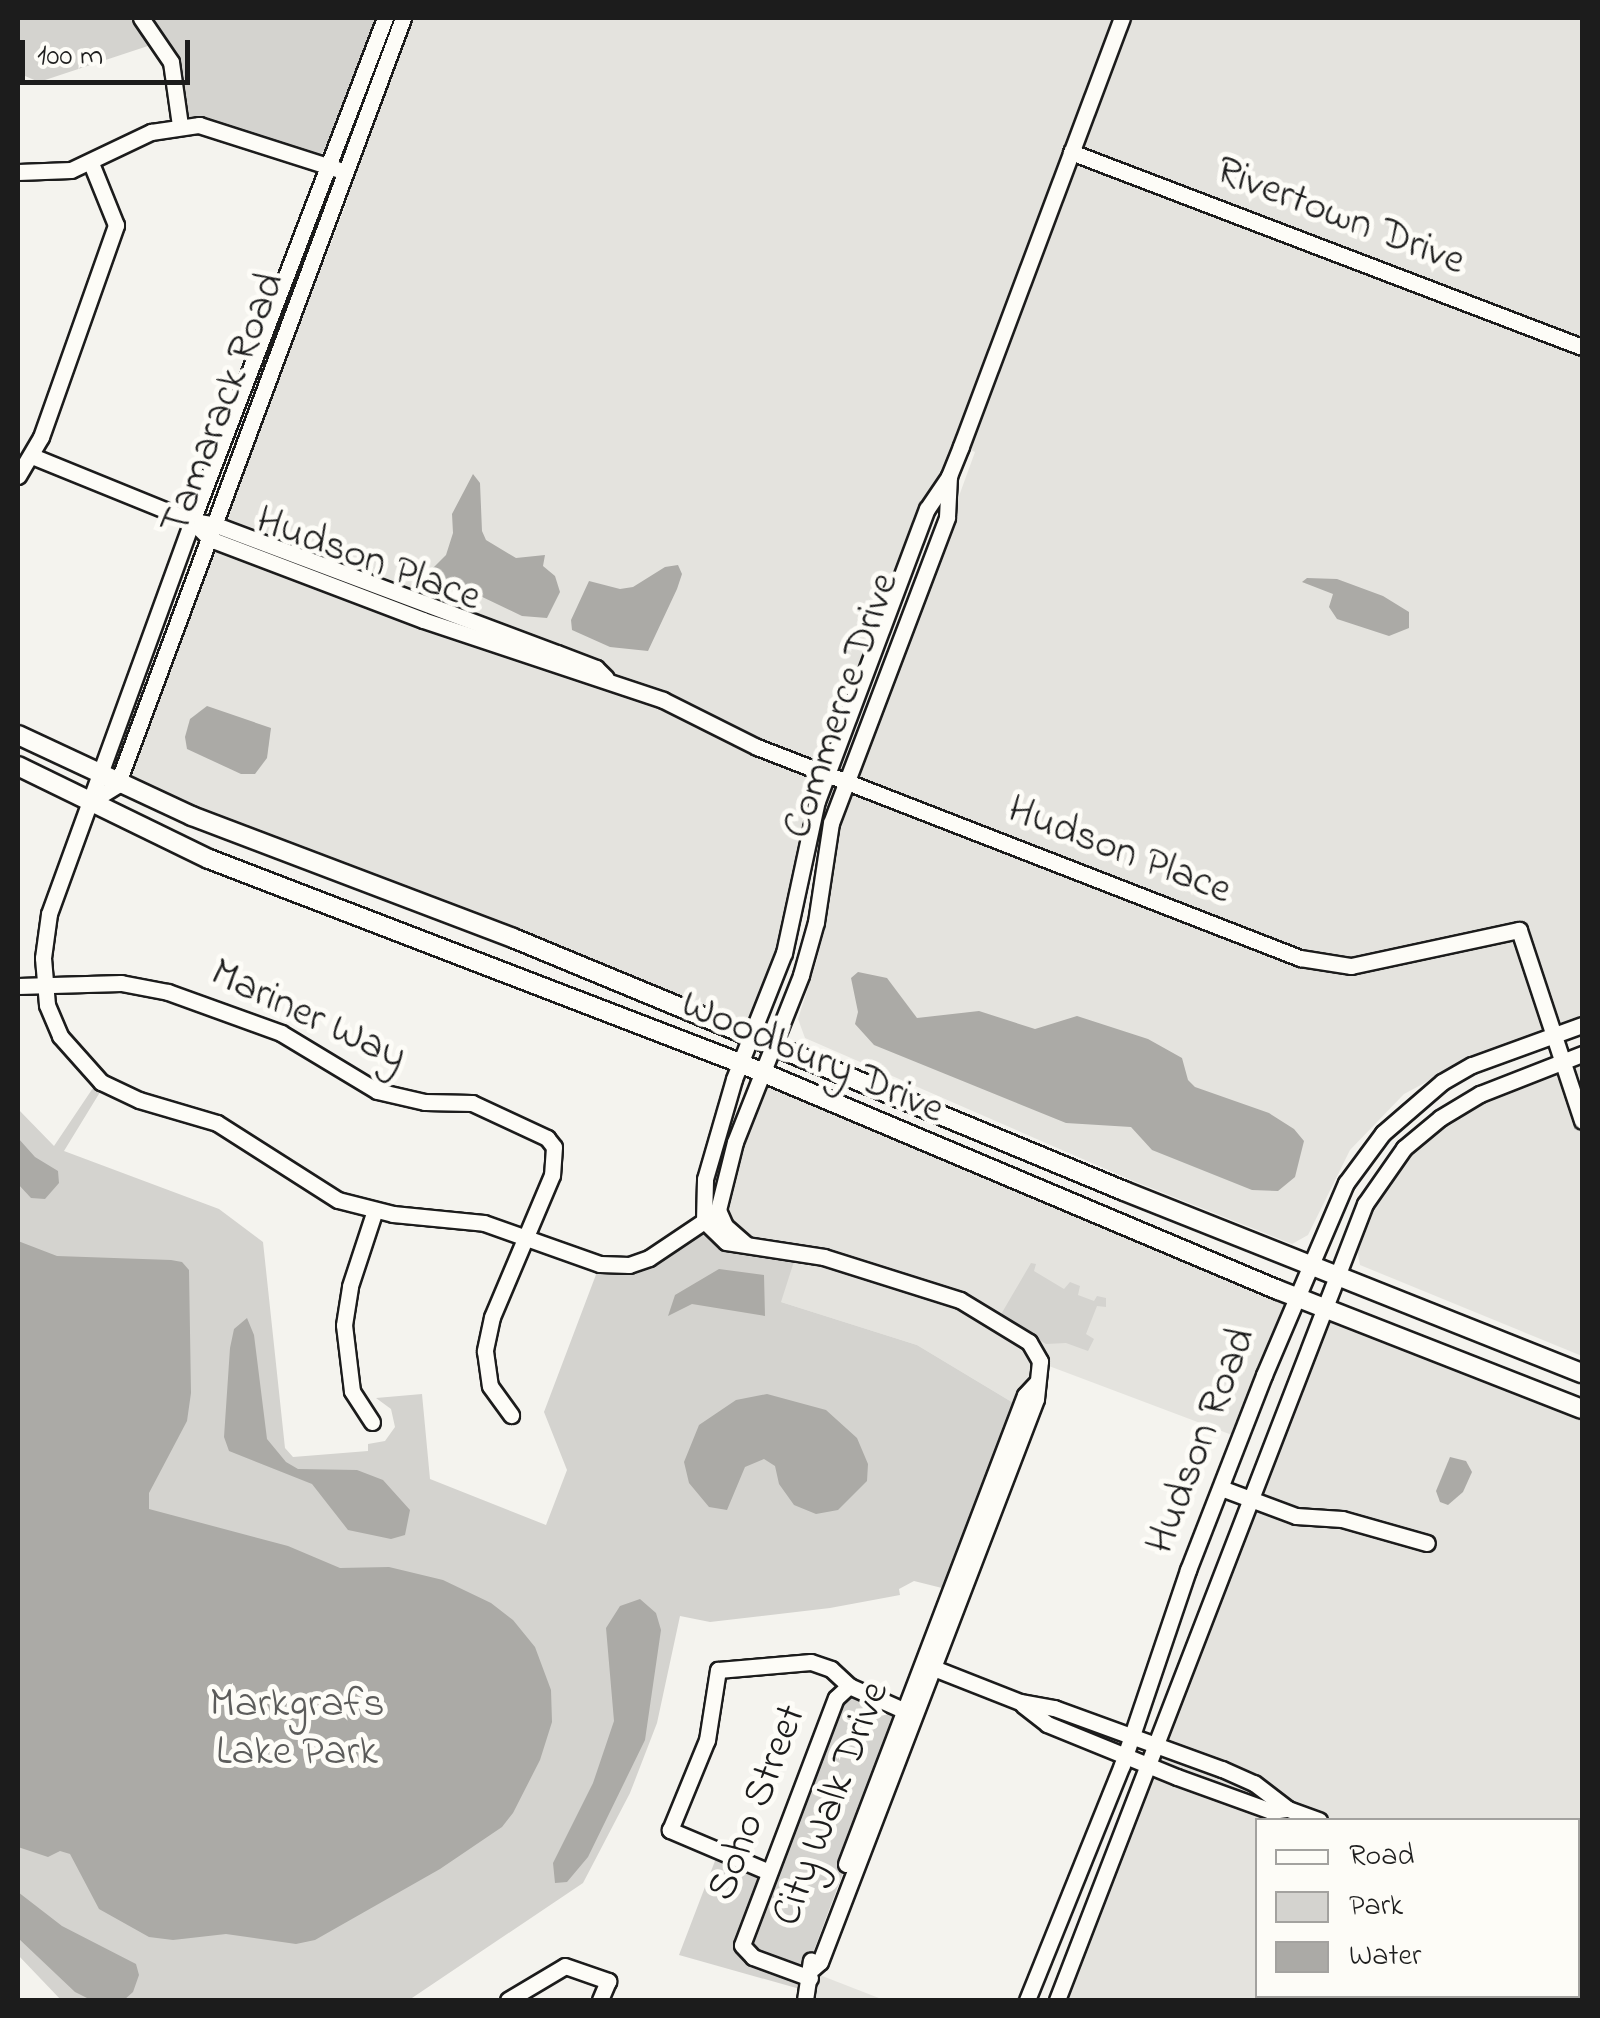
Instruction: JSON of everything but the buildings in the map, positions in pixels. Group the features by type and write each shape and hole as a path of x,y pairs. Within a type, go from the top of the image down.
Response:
{"main road":[{"name":"Woodbury Drive","path":"18,735 117,784 753,1034 1309,1265 1582,1373"},
{"name":"Woodbury Drive","path":"18,766 209,859 740,1063 1296,1297 1582,1409"}],"street":[{"path":"141,18 171,62 180,126"},
{"name":"Tamarack Road","path":"385,18 192,520 45,929 47,1006 60,1036 101,1082 139,1100 216,1123 338,1200 375,1210 460,1218 600,1264 620,1266 648,1258 718,1210"},
{"name":"Tamarack Road","path":"117,784 403,18"},
{"name":"Commerce Drive","path":"704,1221 705,1179 712,1146 788,938 808,830 827,773 928,509 949,476 1122,18"},
{"path":"18,172 49,174 91,163 150,132 180,126 217,126 346,172"},
{"name":"Rivertown Drive","path":"1072,152 1582,348"},
{"path":"18,476 32,456 116,226 91,163"},
{"name":"Hudson Place","path":"32,456 213,532 596,668 606,678 827,773 1300,958 1351,966 1519,930 1553,1036"},
{"name":"Commerce Drive","path":"718,1210 729,1161 809,948 824,851 847,780 947,517 949,476"},
{"path":"90,802 117,784"},
{"name":"Mariner Way","path":"18,986 121,982 168,992 280,1034 377,1092 424,1102 472,1103 538,1131 554,1147 555,1161 528,1239 492,1317 486,1351 490,1386 511,1415"},
{"name":"Hudson Road","path":"1028,2000 1125,1755 1221,1488 1335,1204 1362,1158 1412,1105 1472,1066 1582,1025"},
{"path":"1553,1036 1582,1121"},
{"name":"Hudson Road","path":"1057,2000 1365,1204 1404,1148 1440,1118 1480,1094 1582,1054"},
{"path":"372,1422 352,1391 344,1325 350,1286 375,1210"},
{"path":"718,1210 725,1226 746,1244"},
{"name":"City Walk Drive","path":"704,1221 726,1242 824,1257 963,1301 1033,1345 1040,1361 1036,1383 1025,1396 909,1713 810,1958 805,2000"},
{"path":"1221,1488 1300,1517 1340,1518 1427,1543"},
{"path":"769,1872 670,1830 707,1740 718,1670 808,1662 831,1669 848,1686"},
{"name":"City Walk Drive","path":"927,1666 1020,1702 1054,1708 1157,1744 1254,1784 1288,1809"},
{"name":"Soho Street","path":"811,1973 753,1957 743,1947 769,1872 835,1701 848,1686 909,1713"},
{"name":"City Walk Drive","path":"1020,1702 1047,1724 1149,1765 1271,1811 1288,1809"},
{"path":"1288,1809 1313,1818"},
{"path":"508,2000 557,1968 568,1966 608,1981 600,2000"}],"shaded area":[{"path":"409,18 1582,18 1582,1018 1475,1056 1404,1094 1350,1150 1308,1235 1292,1244 1131,1180 805,1038 798,1019 817,960 842,818 975,452 961,446 927,509 817,801 797,901 753,1035 117,785 153,717 208,565 222,543 605,678 227,530 231,504 346,204 356,156"},
{"path":"1582,1063 1582,1356 1360,1265 1357,1249 1368,1219 1413,1150 1480,1102"},
{"path":"762,1073 1295,1297 1240,1438 1041,1363 1020,1407 917,1345 781,1302 746,1244 725,1226 722,1184"},
{"path":"1324,1309 1582,1409 1582,2000 1057,2000"},
{"path":"812,1972 884,2000 805,2000"}],"green space":[{"path":"18,18 377,18 328,146 314,162 180,125 160,42 39,82 18,73"},
{"name":"Markgrafs Lake Park","path":"99,1079 105,1084 64,1151 219,1209 263,1242 285,1448 293,1457 368,1451 368,1444 385,1441 395,1427 391,1409 376,1398 422,1394 430,1479 546,1525 567,1470 544,1412 600,1264 629,1265 704,1221 715,1235 797,1252 781,1302 917,1345 1020,1407 950,1590 914,1581 899,1589 900,1595 830,1608 710,1622 680,1616 657,1723 630,1793 583,1883 409,2000 61,2000 18,1955 18,1109 54,1146"},
{"path":"1031,1263 1036,1264 1034,1271 1064,1289 1070,1282 1080,1286 1078,1295 1094,1301 1097,1296 1106,1298 1106,1307 1097,1306 1086,1334 1094,1339 1088,1351 1066,1343 1046,1344 1000,1316"},
{"path":"849,1686 904,1711 811,1958 807,1991 679,1955 718,1853 769,1872"}],"water":[{"path":"473,474 480,483 482,531 486,540 516,558 545,555 543,566 555,576 560,592 547,618 522,616 451,582 437,586 428,581 430,571 446,555 453,533 452,514"},
{"path":"678,565 682,574 677,589 648,651 610,647 572,630 571,620 589,581 620,589 633,587 665,567"},
{"path":"1307,578 1337,579 1383,596 1409,612 1409,628 1389,636 1337,619 1329,607 1333,594 1302,582"},
{"path":"207,706 271,728 267,758 255,774 241,774 187,749 185,737 190,719"},
{"path":"858,972 887,978 917,1018 979,1011 1035,1029 1077,1016 1148,1039 1182,1058 1188,1080 1195,1087 1269,1113 1294,1129 1304,1141 1295,1177 1278,1191 1252,1190 1152,1150 1131,1127 1066,1123 874,1045 855,1024 858,1012 851,978"},
{"path":"18,1138 35,1157 58,1171 59,1183 45,1199 31,1198 18,1184"},
{"path":"18,1241 57,1256 171,1260 182,1262 189,1270 191,1393 187,1421 149,1493 149,1509 288,1546 340,1568 389,1567 443,1580 491,1603 513,1620 535,1647 551,1690 552,1722 540,1760 502,1827 440,1869 315,1940 296,1944 226,1934 173,1940 149,1937 99,1909 70,1854 60,1851 48,1857 18,1847"},
{"path":"719,1269 764,1275 765,1316 692,1304 668,1316 675,1295"},
{"path":"247,1318 254,1335 267,1439 286,1462 298,1469 357,1470 383,1480 410,1510 405,1535 391,1539 348,1530 312,1484 229,1451 224,1437 230,1348 234,1329"},
{"path":"767,1394 826,1410 857,1438 868,1464 867,1481 838,1510 816,1514 794,1505 779,1484 775,1466 764,1459 745,1467 727,1510 709,1507 689,1483 684,1462 699,1425 736,1400"},
{"path":"1450,1457 1466,1461 1472,1472 1463,1492 1448,1505 1440,1502 1436,1491"},
{"path":"640,1599 656,1613 661,1630 645,1740 588,1857 567,1882 555,1883 553,1863 593,1783 614,1721 606,1628 620,1606"},
{"path":"18,1892 62,1926 136,1964 139,1975 133,1992 124,2000 91,2000 75,1992 18,1938"}]}
